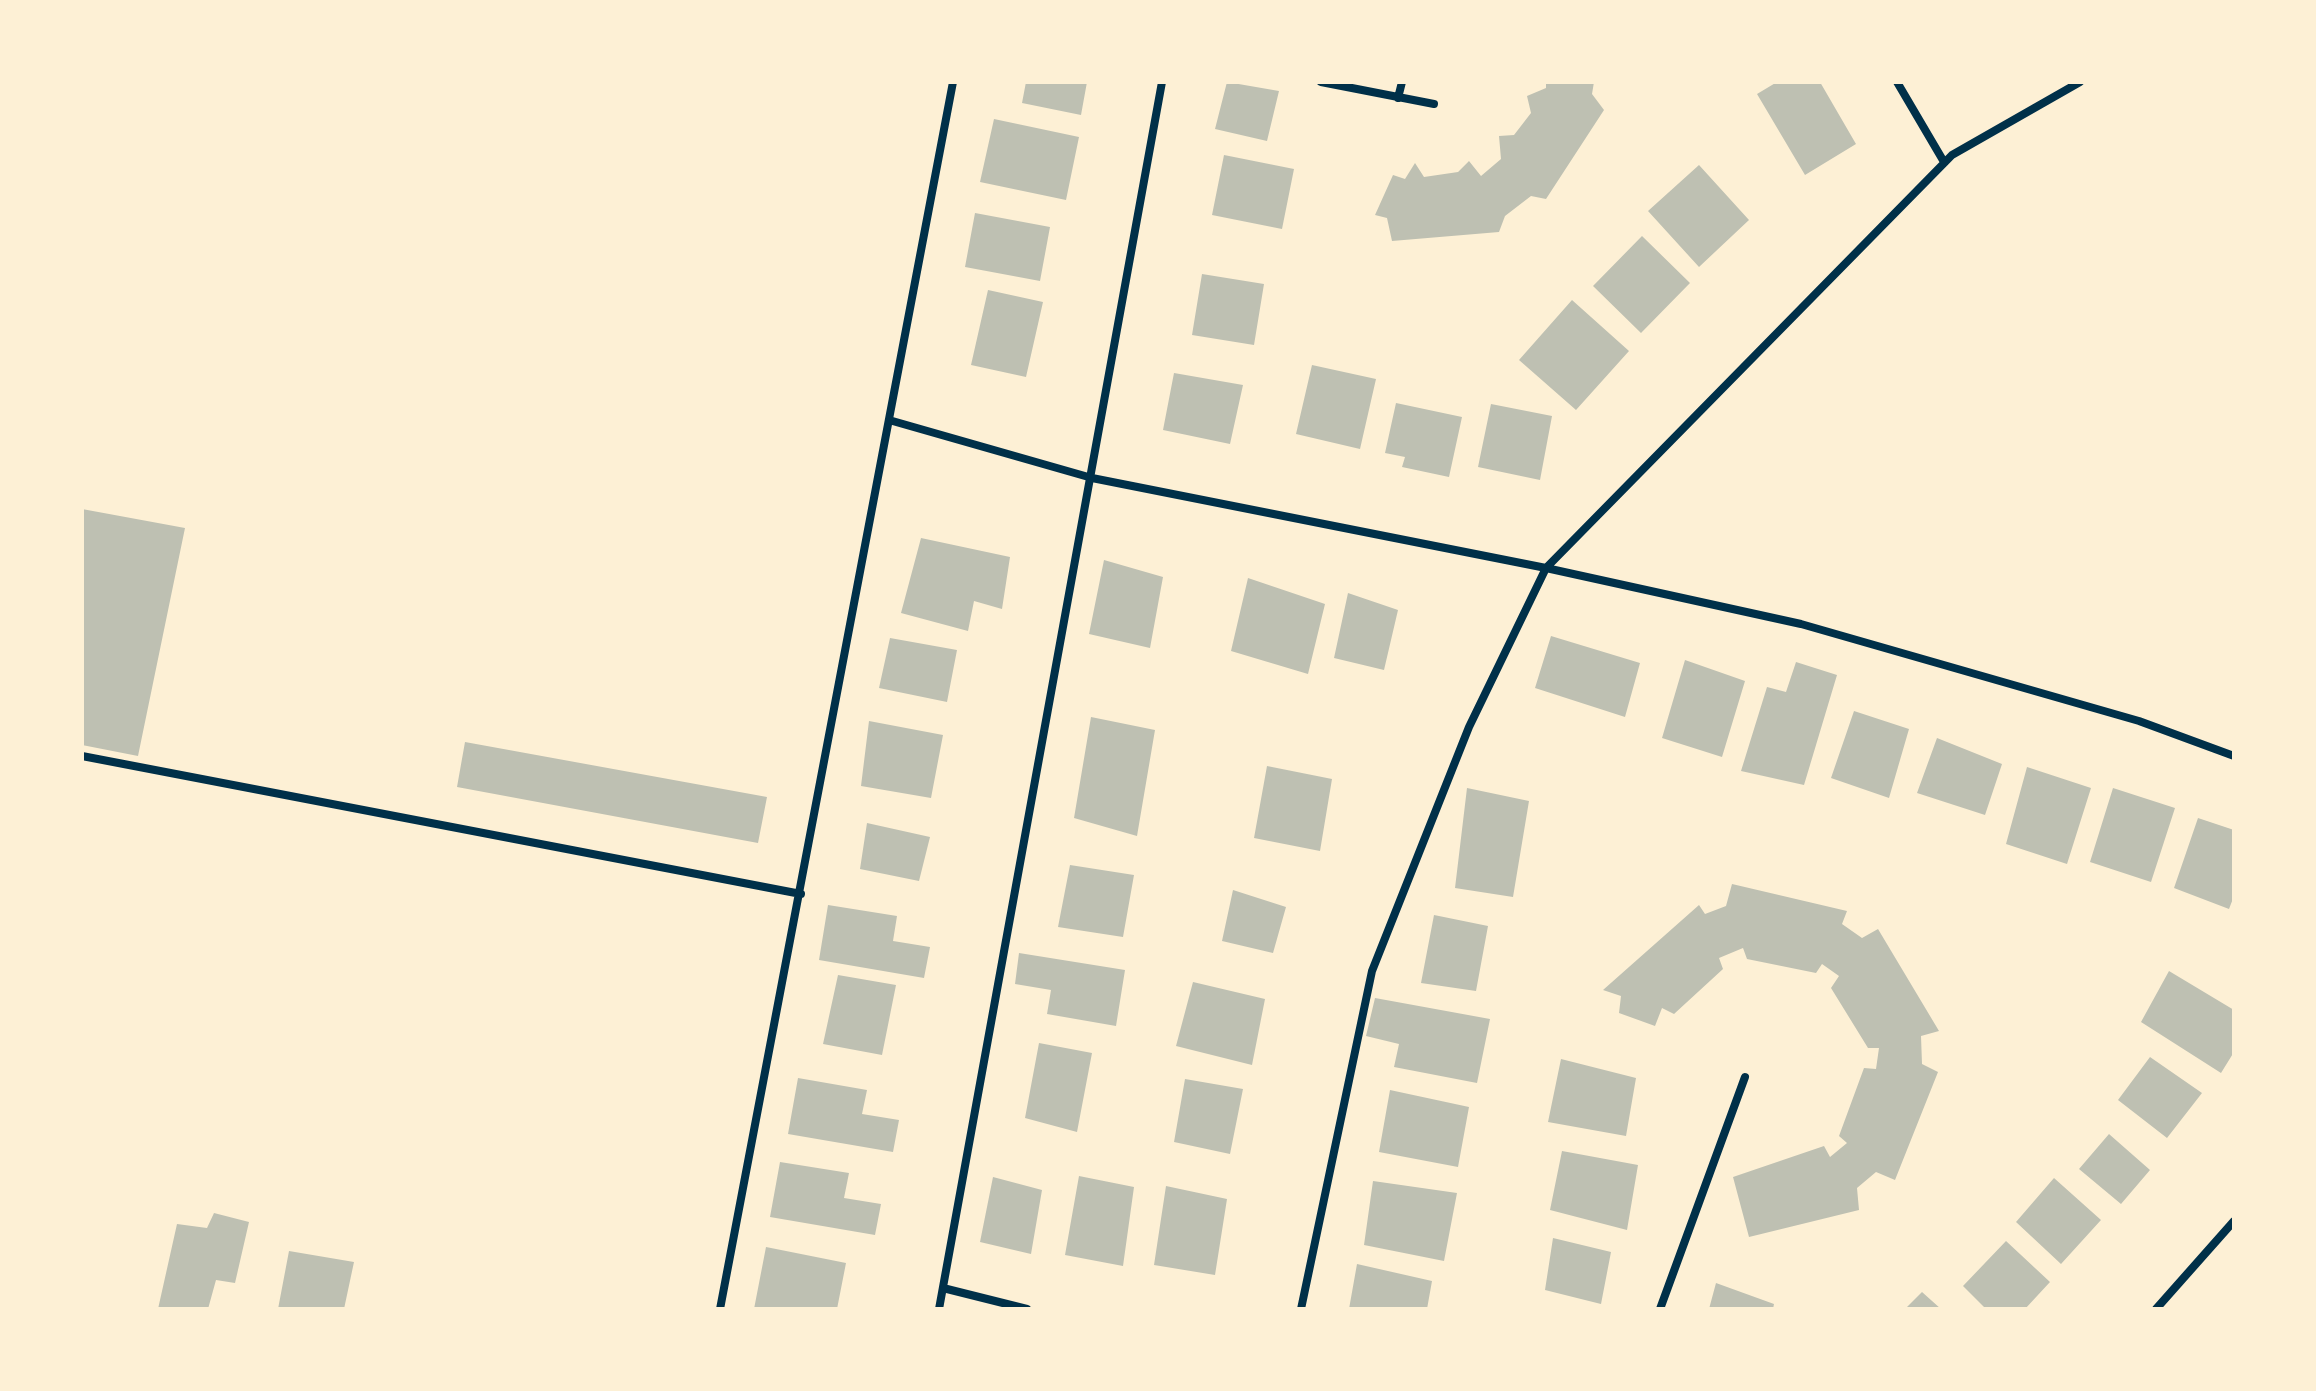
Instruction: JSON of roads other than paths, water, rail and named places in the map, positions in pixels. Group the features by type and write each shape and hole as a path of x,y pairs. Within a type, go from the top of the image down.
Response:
{"street":[{"path":"720,1309 953,82"},
{"path":"939,1309 1162,82"},
{"path":"1321,82 1434,104"},
{"path":"1398,98 1402,82"},
{"path":"1897,82 1944,162"},
{"path":"1301,1309 1372,971 1469,727 1546,568 1944,162 2080,82"},
{"path":"889,420 1092,478 1546,568 1801,624 2139,721 2234,756"},
{"path":"82,756 801,894"},
{"path":"1660,1309 1745,1077"},
{"path":"2156,1309 2234,1221"},
{"path":"943,1288 1027,1309"}]}
